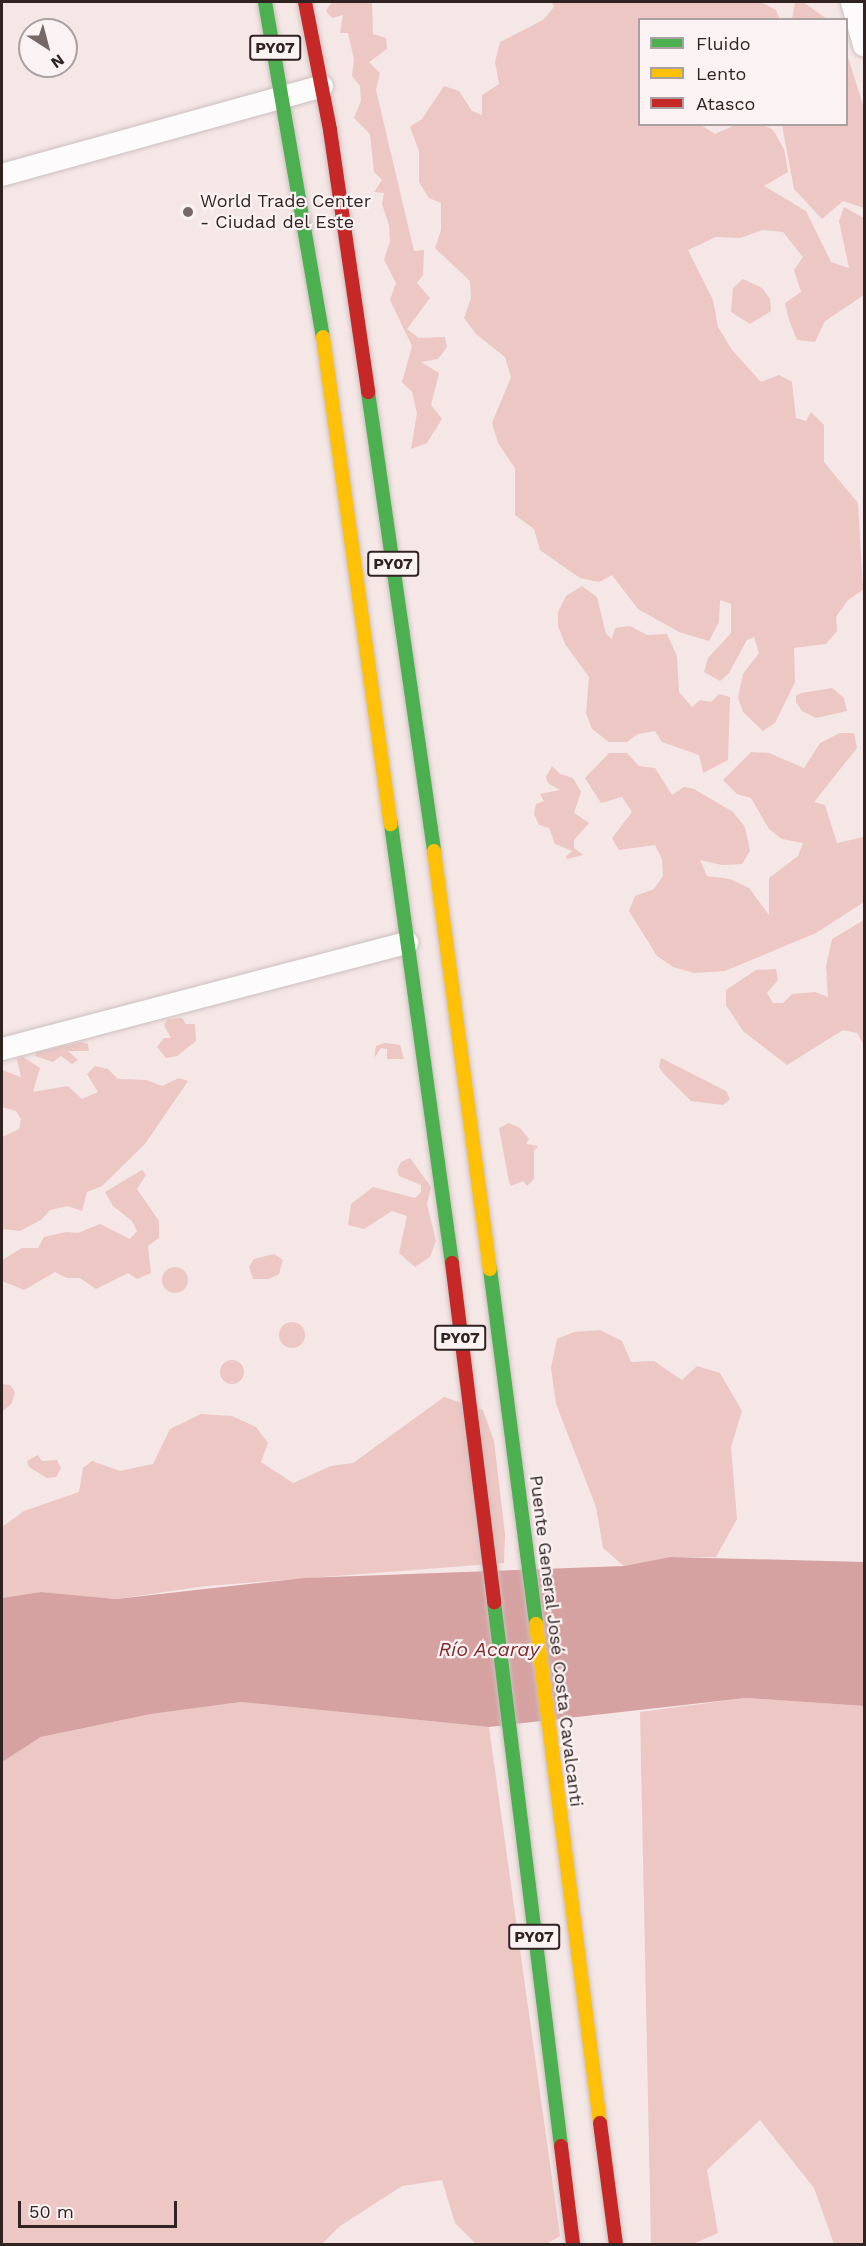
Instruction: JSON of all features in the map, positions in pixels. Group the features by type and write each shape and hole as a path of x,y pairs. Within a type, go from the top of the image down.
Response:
{"highway":[{"name":"PY07","path":"265,2 285,94 352,527 406,943 425,1048 573,2244"},
{"name":"PY07","path":"305,2 322,86"},
{"name":"Puente General José Costa Cavalcanti","path":"322,86 461,1043 616,2244"}],"street":[{"path":"852,2 864,45"},
{"path":"2,175 285,94 322,86"},
{"path":"2,1048 406,943"}],"shaded area":[{"path":"332,2 372,2 373,34 386,38 387,49 369,62 380,73 376,90 414,251 424,250 423,275 417,283 430,298 407,329 419,338 445,337 447,347 438,359 421,362 439,373 431,405 442,419 427,443 411,449 417,413 412,392 402,382 412,346 390,300 396,283 384,260 390,241 389,225 382,204 384,193 374,192 382,180 374,172 370,134 354,118 361,101 360,86 352,76 354,59 348,33 340,33 343,15 332,18 326,11"},
{"path":"552,2 761,2 776,10 780,18 638,18 638,126 703,126 715,134 733,126 766,126 773,130 784,149 788,172 764,186 806,211 831,262 849,268 839,221 844,207 864,218 864,295 825,321 815,342 797,340 789,320 785,303 801,292 794,270 803,257 783,232 763,230 740,238 716,237 688,250 713,300 718,327 732,350 761,382 779,375 792,382 796,418 806,421 811,412 824,425 824,462 858,503 863,590 848,600 836,617 837,631 826,644 794,648 795,682 775,723 763,731 743,712 738,698 743,674 759,653 754,637 747,640 729,673 720,681 704,672 708,658 731,633 731,604 720,600 719,622 709,641 679,632 638,609 612,575 599,582 580,578 540,550 534,529 515,515 515,468 498,443 492,423 511,377 505,357 476,334 464,318 471,298 470,281 435,248 441,230 441,203 429,198 419,182 419,151 410,127 422,119 444,86 459,91 472,111 482,115 482,95 499,84 495,62 500,42 543,20 554,7"},
{"path":"795,2 803,2 826,18 792,18"},
{"path":"848,57 864,108 864,208 843,201 822,219 794,189 782,126 848,126"},
{"path":"743,279 762,288 770,299 771,311 750,324 731,312 733,288"},
{"path":"582,586 597,597 606,634 612,639 615,628 630,626 647,635 667,634 677,656 679,692 692,707 700,700 711,702 719,694 730,697 728,760 703,773 699,755 662,742 655,731 638,734 627,742 609,742 592,729 586,713 589,677 565,644 558,626 558,612 566,596"},
{"path":"832,688 844,698 847,711 816,718 802,711 796,702 796,696 801,693"},
{"path":"840,733 854,733 857,748 814,802 825,805 837,843 864,837 864,902 816,933 725,971 694,973 673,967 657,956 629,911 635,896 654,889 663,876 662,859 655,845 619,850 612,838 632,812 622,797 601,803 585,778 609,753 627,753 639,766 655,768 672,795 684,787 694,789 733,812 745,827 750,851 742,864 722,865 700,860 707,876 730,879 749,888 769,915 769,878 798,856 803,843 782,839 769,829 751,798 737,794 723,780 751,752 769,753 804,768 820,743"},
{"path":"552,766 560,774 573,778 581,792 574,813 589,823 574,840 574,848 583,855 567,859 566,856 572,851 555,844 549,828 539,825 534,814 536,804 544,801 540,794 560,790 548,783 546,777"},
{"path":"864,920 864,1045 857,1033 843,1030 787,1065 743,1031 726,1005 726,990 756,970 776,969 778,980 767,993 773,1003 783,1003 792,994 815,992 828,997 826,966 832,939"},
{"path":"182,1018 186,1024 195,1024 196,1041 177,1056 166,1058 157,1047 164,1038 171,1038 164,1025 168,1019"},
{"path":"81,1042 88,1044 89,1051 68,1051 78,1060 72,1064 61,1056 53,1062 35,1056 37,1052"},
{"path":"385,1043 400,1045 404,1059 387,1059 387,1049 381,1048 374,1058 376,1046"},
{"path":"23,1057 40,1068 33,1092 68,1086 82,1099 98,1092 87,1074 95,1066 108,1069 118,1079 146,1080 162,1086 179,1078 188,1081 145,1144 102,1186 87,1192 82,1211 68,1206 50,1210 41,1220 20,1231 2,1229 2,1137 19,1129 21,1119 16,1111 2,1107 2,1070 21,1077 17,1059"},
{"path":"661,1058 726,1091 730,1099 723,1105 691,1101 659,1067"},
{"path":"509,1123 520,1128 529,1139 526,1144 538,1146 534,1151 534,1179 527,1186 523,1181 511,1186 509,1182 499,1128"},
{"path":"410,1158 431,1187 427,1204 436,1241 430,1257 415,1267 399,1253 407,1216 392,1211 364,1229 348,1225 351,1204 373,1187 415,1198 421,1192 421,1185 399,1176 397,1170 401,1162"},
{"path":"142,1170 146,1175 137,1189 159,1221 159,1238 148,1246 151,1273 137,1279 128,1273 96,1289 80,1278 67,1278 55,1272 24,1290 2,1281 2,1260 22,1248 38,1248 44,1237 66,1232 78,1233 100,1224 130,1239 137,1231 132,1221 113,1206 105,1192"},
{"path":"274,1254 283,1260 279,1274 269,1279 253,1279 249,1267 254,1259"},
{"path":"175,1267 184,1271 188,1280 184,1289 175,1293 166,1289 162,1280 166,1271"},
{"path":"292,1322 301,1326 305,1335 301,1344 292,1348 283,1344 279,1335 283,1326"},
{"path":"600,1330 622,1341 631,1362 654,1361 682,1380 697,1366 720,1373 742,1411 731,1447 737,1519 716,1557 670,1557 624,1566 603,1548 596,1507 556,1404 551,1368 557,1339 574,1332"},
{"path":"227,1360 237,1360 244,1367 244,1377 237,1384 227,1384 220,1377 220,1367"},
{"path":"2,1384 10,1385 15,1392 12,1403 3,1411"},
{"path":"444,1397 483,1410 494,1441 505,1534 504,1563 206,1586 116,1599 41,1592 2,1598 2,1527 24,1511 79,1492 83,1468 92,1461 120,1471 153,1464 170,1429 201,1414 232,1416 256,1427 268,1443 261,1462 293,1483 331,1466 353,1463"},
{"path":"38,1455 42,1461 57,1460 61,1468 56,1477 47,1478 29,1467 27,1461"},
{"path":"746,1698 864,1706 864,2244 834,2244 814,2188 760,2120 707,2170 718,2233 693,2244 651,2244 640,1712"},
{"path":"241,1702 489,1727 560,2236 546,2244 476,2244 455,2223 442,2180 402,2186 340,2226 322,2244 2,2244 2,1762 41,1737 151,1714"}],"water":[{"name":"Río Acaray","path":"670,1557 864,1562 864,1706 746,1698 489,1727 241,1702 151,1714 41,1737 2,1762 2,1598 41,1592 116,1599 304,1578 624,1566"}],"traffic: fast":[{"path":"265,2 323,337"},
{"path":"368,392 434,851"},
{"path":"391,824 452,1263"},
{"path":"490,1269 536,1624"},
{"path":"494,1602 561,2146"}],"traffic: slow":[{"path":"323,337 391,824"},
{"path":"434,851 490,1269"},
{"path":"536,1624 600,2123"}],"traffic: jam":[{"path":"305,2 330,130 368,392"},
{"path":"452,1263 494,1602"},
{"path":"600,2123 616,2244"},
{"path":"561,2146 573,2244"}],"place":[{"name":"World Trade Center - Ciudad del Este","path":"188,212"}]}
